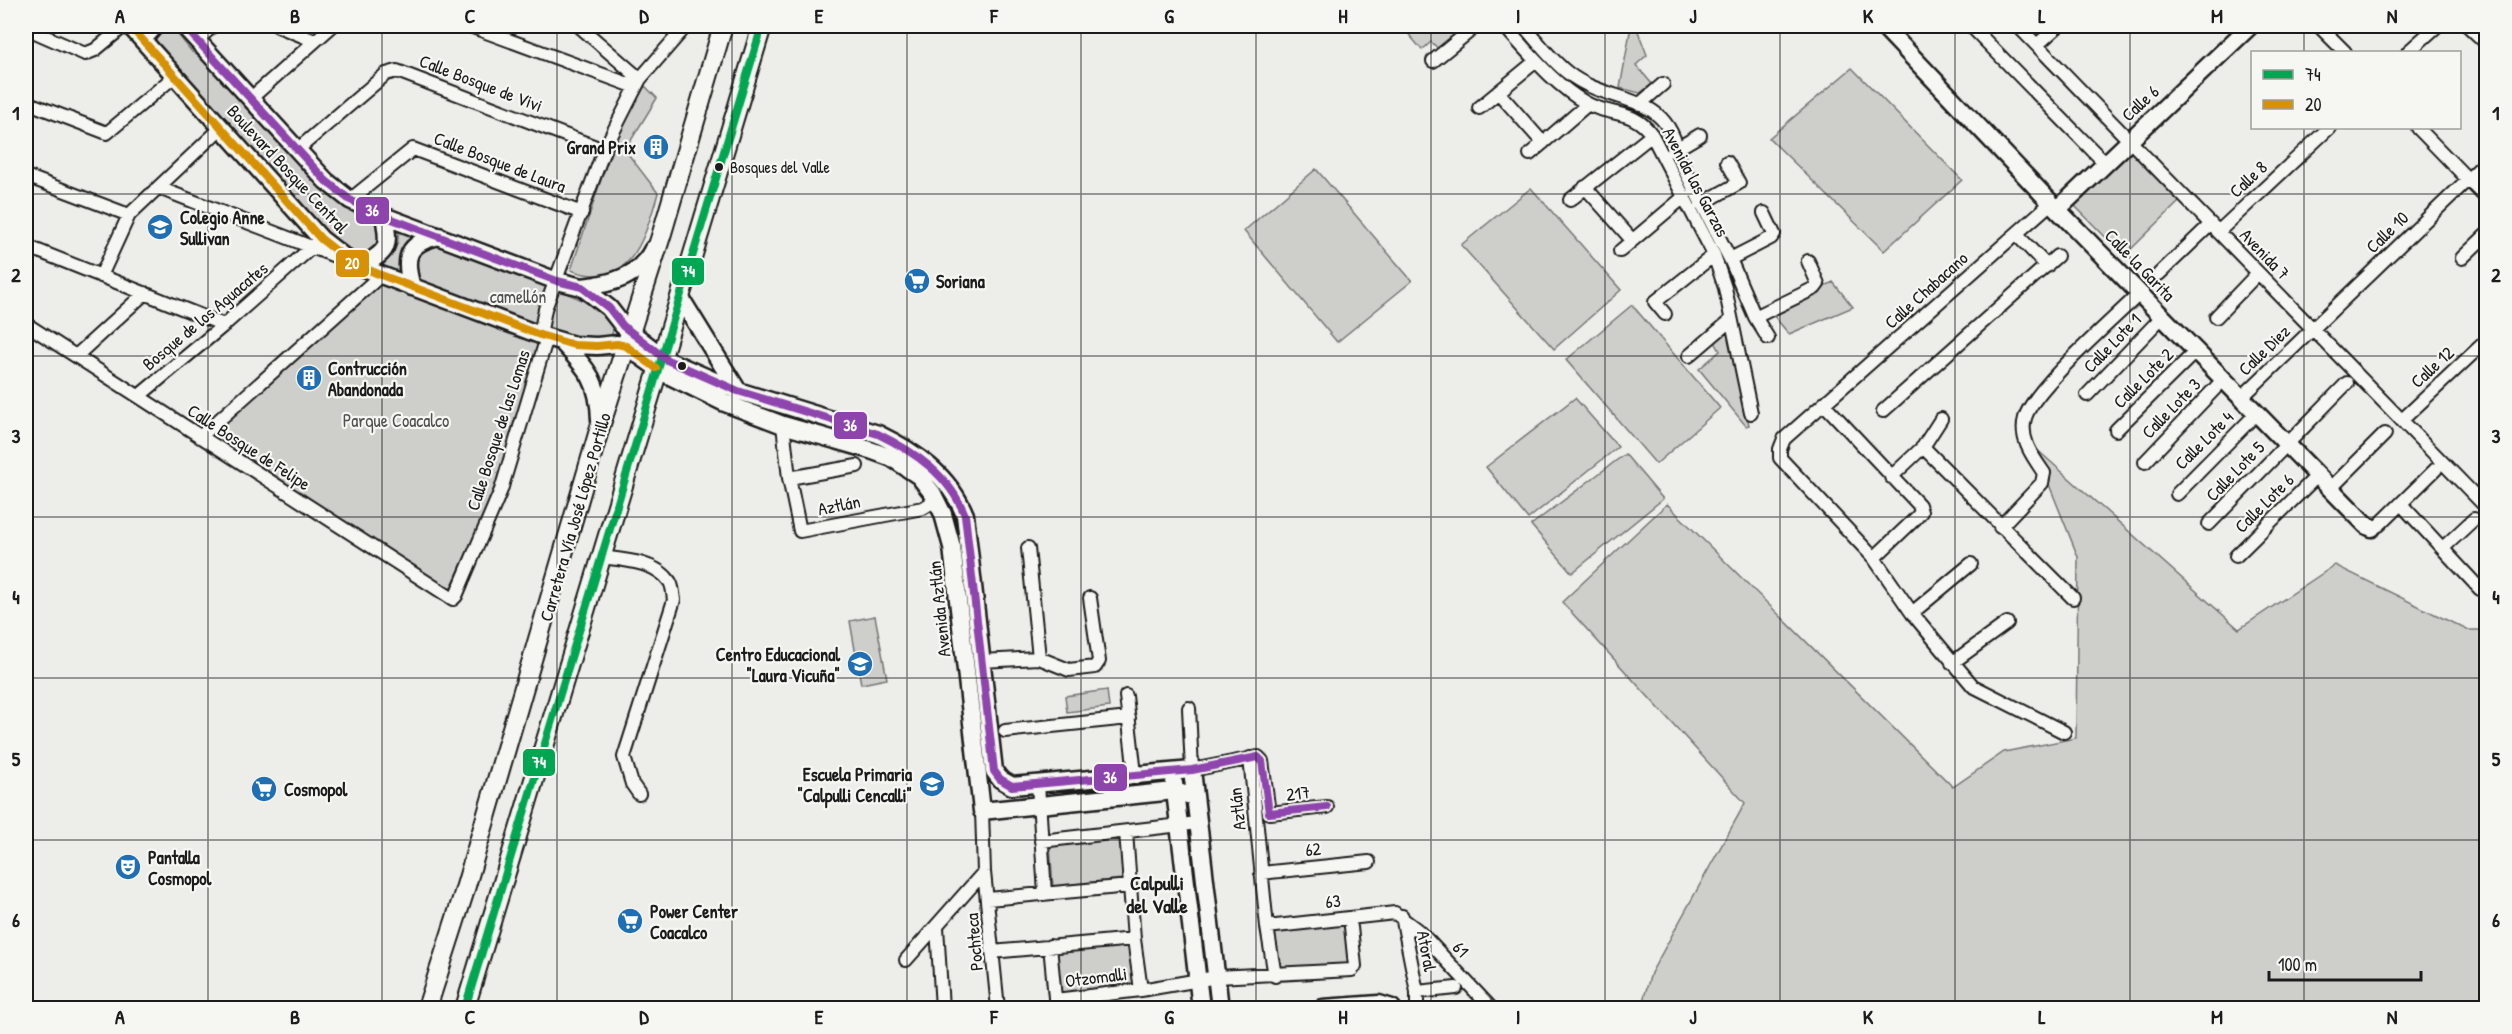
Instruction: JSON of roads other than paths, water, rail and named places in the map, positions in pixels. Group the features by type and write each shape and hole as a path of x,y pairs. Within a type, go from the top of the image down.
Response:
{"main road":[{"name":"Carretera Vía José López Portillo","path":"427,1008 467,885 625,340 662,233 723,26"},
{"name":"Carretera Vía José López Portillo","path":"465,1008 762,26"}],"street":[{"path":"26,28 85,54 95,50 124,26"},
{"name":"Boulevard Bosque Central","path":"130,26 222,127 317,244 381,275 549,337 574,345 597,346 625,340 660,362"},
{"path":"143,39 155,26"},
{"name":"Boulevard Bosque Central","path":"184,26 338,192 384,216 557,281 582,287 609,308 623,326 625,340"},
{"path":"197,40 213,26"},
{"path":"278,26 315,41"},
{"path":"250,99 332,26"},
{"path":"470,26 638,83"},
{"path":"579,26 638,83"},
{"name":"Calle Bosque de las Lomas","path":"453,599 501,490 549,337 545,309 604,150 638,83 686,26"},
{"path":"1434,61 1476,26"},
{"name":"Avenida las Garzas","path":"1504,26 1558,84 1588,104 1633,117 1645,125 1685,196 1714,255 1725,288"},
{"name":"Avenida las Garzas","path":"1524,26 1569,74 1599,92 1641,103 1665,122 1678,148 1679,159 1730,260 1739,284"},
{"path":"1971,26 2105,163"},
{"name":"Avenida 7","path":"2018,26 2487,507"},
{"path":"2037,45 2058,26"},
{"name":"Calle 6","path":"2055,206 2105,163 2250,26"},
{"path":"2319,26 2344,51"},
{"path":"2409,51 2437,26"},
{"path":"2468,26 2487,44"},
{"name":"Calle la Garita","path":"1890,28 2055,206 2366,525 2372,528"},
{"path":"1479,108 1536,61"},
{"name":"Calle Bosque de Vivi","path":"297,150 386,74 397,70 604,150"},
{"path":"26,102 107,133 176,75"},
{"path":"1641,103 1663,84"},
{"path":"1498,92 1543,143"},
{"path":"1530,154 1588,104"},
{"path":"102,276 129,214 222,127"},
{"name":"Calle 8","path":"2159,274 2328,129"},
{"path":"2419,129 2487,198"},
{"path":"1570,200 1652,135"},
{"path":"1663,156 1700,135"},
{"name":"Calle Bosque de Laura","path":"350,200 413,150 582,213"},
{"path":"1701,204 1739,183 1727,162"},
{"name":"Calle 10","path":"2312,328 2487,162"},
{"path":"26,176 129,214"},
{"path":"1585,187 1632,240"},
{"path":"159,188 317,244"},
{"path":"1620,251 1685,196"},
{"name":"Calle Chabacano","path":"1874,558 1780,458 1780,449 1784,440 2016,234 2055,206"},
{"path":"1730,260 1771,238 1774,234 1764,213"},
{"path":"357,264 381,255 387,247 389,239 384,216"},
{"path":"582,287 608,284 637,271 647,262 662,233"},
{"path":"2016,234 2047,266"},
{"path":"2462,258 2487,235"},
{"path":"412,287 406,265 408,255 414,246 423,240 439,236"},
{"name":"Bosque de los Aguacates","path":"139,396 317,244"},
{"path":"26,246 224,325"},
{"path":"1665,314 1655,302 1714,255"},
{"path":"1883,411 2058,256"},
{"path":"1755,317 1815,288 1818,284 1817,279 1808,261"},
{"path":"2216,317 2258,273"},
{"path":"201,438 381,275"},
{"path":"1751,413 1725,288 1739,284 1768,338"},
{"path":"76,356 145,293"},
{"path":"2000,526 2042,483 2044,473 2026,447 2025,419 2042,390 2140,293"},
{"path":"680,297 736,399"},
{"name":"Calle Lote 1","path":"2087,396 2163,316"},
{"path":"1689,356 1731,320"},
{"name":"Calle Bosque de Felipe","path":"26,324 453,599"},
{"name":"Calle Diez","path":"2242,397 2312,328"},
{"path":"549,337 586,369 593,380 599,397 600,428"},
{"name":"Calle 12","path":"2402,420 2487,341"},
{"name":"Calle Lote 2","path":"2115,430 2196,351"},
{"name":"Avenida Aztlán","path":"660,362 783,425 892,458 919,476 943,514 952,547 982,811"},
{"name":"Calle Lote 3","path":"2145,462 2224,379"},
{"name":"Calle Lote 5","path":"2209,524 2347,383"},
{"name":"Avenida Aztlán","path":"736,399 879,434 928,464 948,483 958,497 965,515 994,771 1000,779 1012,786 1192,770"},
{"path":"1824,404 1919,505 1921,512 1874,558 1912,613 1952,663 1974,686 2064,732"},
{"name":"Calle Lote 4","path":"2177,494 2257,412"},
{"path":"1891,477 1923,447 1941,419"},
{"name":"Aztlán","path":"783,425 789,478 800,531 923,508 936,500"},
{"path":"2331,488 2385,434"},
{"path":"1923,447 2073,598"},
{"name":"Aztlán","path":"789,478 856,465"},
{"path":"2372,528 2379,525 2436,470"},
{"name":"Calle Lote 6","path":"2236,556 2318,475"},
{"path":"2401,504 2480,589 2487,590"},
{"path":"2443,548 2474,519"},
{"path":"1028,548 1039,658"},
{"path":"600,557 634,561 662,573 671,584 674,600 624,757 632,784 639,794"},
{"path":"1912,613 1971,564"},
{"path":"981,661 1039,658 1070,670 1095,668 1098,665 1090,598"},
{"path":"1952,663 2007,623"},
{"path":"1126,696 1135,774"},
{"path":"1189,708 1192,770 1220,1008"},
{"path":"1005,731 1129,718"},
{"path":"975,753 992,752"},
{"name":"217","path":"1250,758 1258,757 1262,761 1269,813 1328,807"},
{"name":"Aztlán","path":"1192,770 1250,758 1266,927 1275,976"},
{"path":"1173,771 1201,1008"},
{"path":"1038,784 1045,894"},
{"path":"982,811 1174,791 1195,797"},
{"name":"Pochteca","path":"982,811 984,872 998,1008"},
{"path":"1041,841 1198,823"},
{"name":"Otzomalli","path":"1125,832 1134,939 1141,990"},
{"name":"62","path":"1261,873 1369,862"},
{"name":"Pochteca","path":"906,960 984,872"},
{"path":"988,899 1130,886"},
{"name":"63","path":"1266,927 1395,913 1402,916"},
{"name":"Atoral","path":"1402,916 1417,993 1417,1008"},
{"name":"61","path":"1402,916 1420,932 1491,1008"},
{"name":"Pochteca","path":"937,927 942,1008"},
{"path":"1217,977 1275,976 1354,969 1351,927"},
{"name":"Otzomalli","path":"992,952 1134,939"},
{"name":"Otzomalli","path":"1050,946 1055,1004 1217,977"},
{"name":"Atoral","path":"1417,993 1456,988"},
{"path":"1323,1008 1379,1004 1392,1008"}],"place":[{"name":"Grand Prix","path":"656,147"},
{"name":"Bosques del Valle","path":"719,167"},
{"name":"Colegio Anne Sullivan","path":"160,227"},
{"name":"Soriana","path":"917,281"},
{"name":"Contrucción Abandonada","path":"309,378"},
{"name":"Centro Educacional \"Laura Vicuña\"","path":"860,664"},
{"name":"Escuela Primaria \"Calpulli Cencalli\"","path":"932,784"},
{"name":"Cosmopol","path":"264,789"},
{"name":"Pantalla Cosmopol","path":"128,867"},
{"name":"Power Center Coacalco","path":"630,921"}],"district":[{"name":"Calpulli del Valle","path":"1157,894"}],"park label":[{"name":"camellón","path":"518,296"},
{"name":"Parque Coacalco","path":"396,420"}]}
